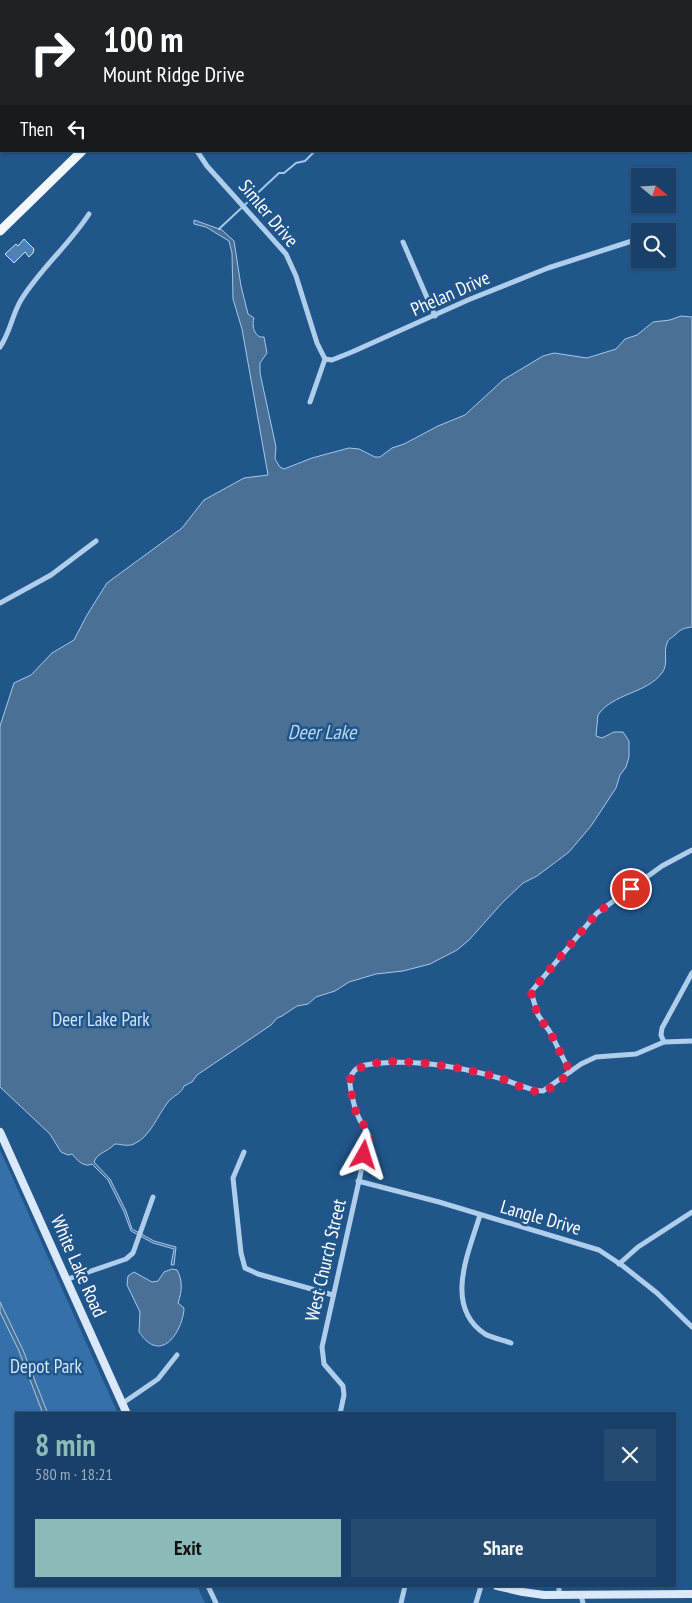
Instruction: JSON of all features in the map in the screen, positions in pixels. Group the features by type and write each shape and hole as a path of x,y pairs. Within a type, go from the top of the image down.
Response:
{"main road":[{"path":"0,231 81,152"}],"street":[{"name":"Simler Drive","path":"198,152 207,166 286,254 296,276 324,359"},
{"path":"0,347 20,301 90,214"},
{"name":"Phelan Drive","path":"324,359 332,360 345,355 468,300 548,268 631,241"},
{"path":"403,242 435,316"},
{"path":"310,402 324,359"},
{"path":"0,603 51,575 96,541"},
{"path":"692,850 662,866 597,913 531,992 538,1016 550,1032 570,1072 596,1057 636,1054 664,1042 692,1041"},
{"path":"664,1042 661,1035 662,1028 692,973"},
{"name":"West Church Street","path":"340,1412 344,1395 343,1386 324,1364 322,1355 324,1334 369,1136 366,1127 358,1116 350,1081 357,1068 366,1065 426,1062 501,1078 530,1089 543,1091 570,1072"},
{"name":"White Lake Road","path":"0,1132 126,1412"},
{"path":"244,1152 233,1178 241,1253 245,1268 258,1274 333,1294"},
{"name":"Langle Drive","path":"358,1181 599,1250 657,1293 692,1327"},
{"path":"68,1280 126,1258 133,1253 153,1197"},
{"path":"620,1264 638,1247 692,1212"},
{"path":"480,1215 462,1278 462,1301 474,1324 486,1334 511,1343"},
{"path":"123,1403 158,1379 177,1355"},
{"path":"208,1587 216,1603"},
{"path":"400,1603 405,1587"},
{"path":"476,1603 481,1587"},
{"path":"502,1587 523,1592 582,1599 692,1594"},
{"path":"559,1587 559,1595"}],"green space":[{"name":"Depot Park","path":"0,1150 117,1412 15,1412 15,1587 197,1587 205,1603 0,1603"}],"water":[{"name":"Deer Lake","path":"194,220 222,230 234,241 241,286 248,314 254,318 254,331 260,337 264,337 267,353 260,363 260,373 276,447 275,459 280,467 284,469 312,458 349,448 359,449 375,457 380,457 392,448 465,415 503,380 543,356 554,353 587,358 616,349 625,339 637,335 653,322 670,320 681,316 692,317 692,627 681,630 668,640 664,669 655,680 612,702 598,715 596,736 602,738 614,732 623,732 629,741 629,757 616,788 591,826 569,852 537,876 523,883 469,940 457,950 430,964 403,971 376,974 349,982 335,991 316,997 308,1004 297,1006 277,1018 271,1025 197,1075 192,1082 184,1086 168,1102 149,1131 140,1140 129,1145 115,1144 95,1159 94,1162 110,1179 126,1211 132,1229 154,1241 176,1247 174,1265 171,1265 174,1249 153,1243 131,1231 108,1180 92,1164 83,1164 72,1154 68,1155 61,1152 50,1134 0,1087 0,726 14,683 31,675 52,653 74,640 107,583 182,528 204,500 244,478 268,475 242,329 233,299 232,253 229,241 206,227 194,224"},
{"path":"172,1269 177,1270 181,1282 178,1303 184,1308 182,1321 171,1340 160,1346 153,1345 139,1332 140,1312 127,1285 128,1276 134,1272 152,1282 158,1281 164,1272"},
{"path":"0,1302 23,1350 47,1412 42,1412 19,1351 0,1312"}],"building":[{"path":"24,239 34,249 33,253 29,257 25,252 14,263 5,254 16,244 18,246"}],"waterway":[{"path":"219,229 279,173 284,173 296,163 305,161 314,152"}],"route":[{"path":"364,1155 369,1136 366,1127 360,1122 355,1109 350,1084 350,1078 357,1068 386,1063 426,1062 501,1078 536,1091 543,1091 569,1074 570,1072 550,1032 538,1016 532,1001 531,992 597,913 631,889"}],"park label":[{"name":"Deer Lake Park","path":"101,1019"}]}
